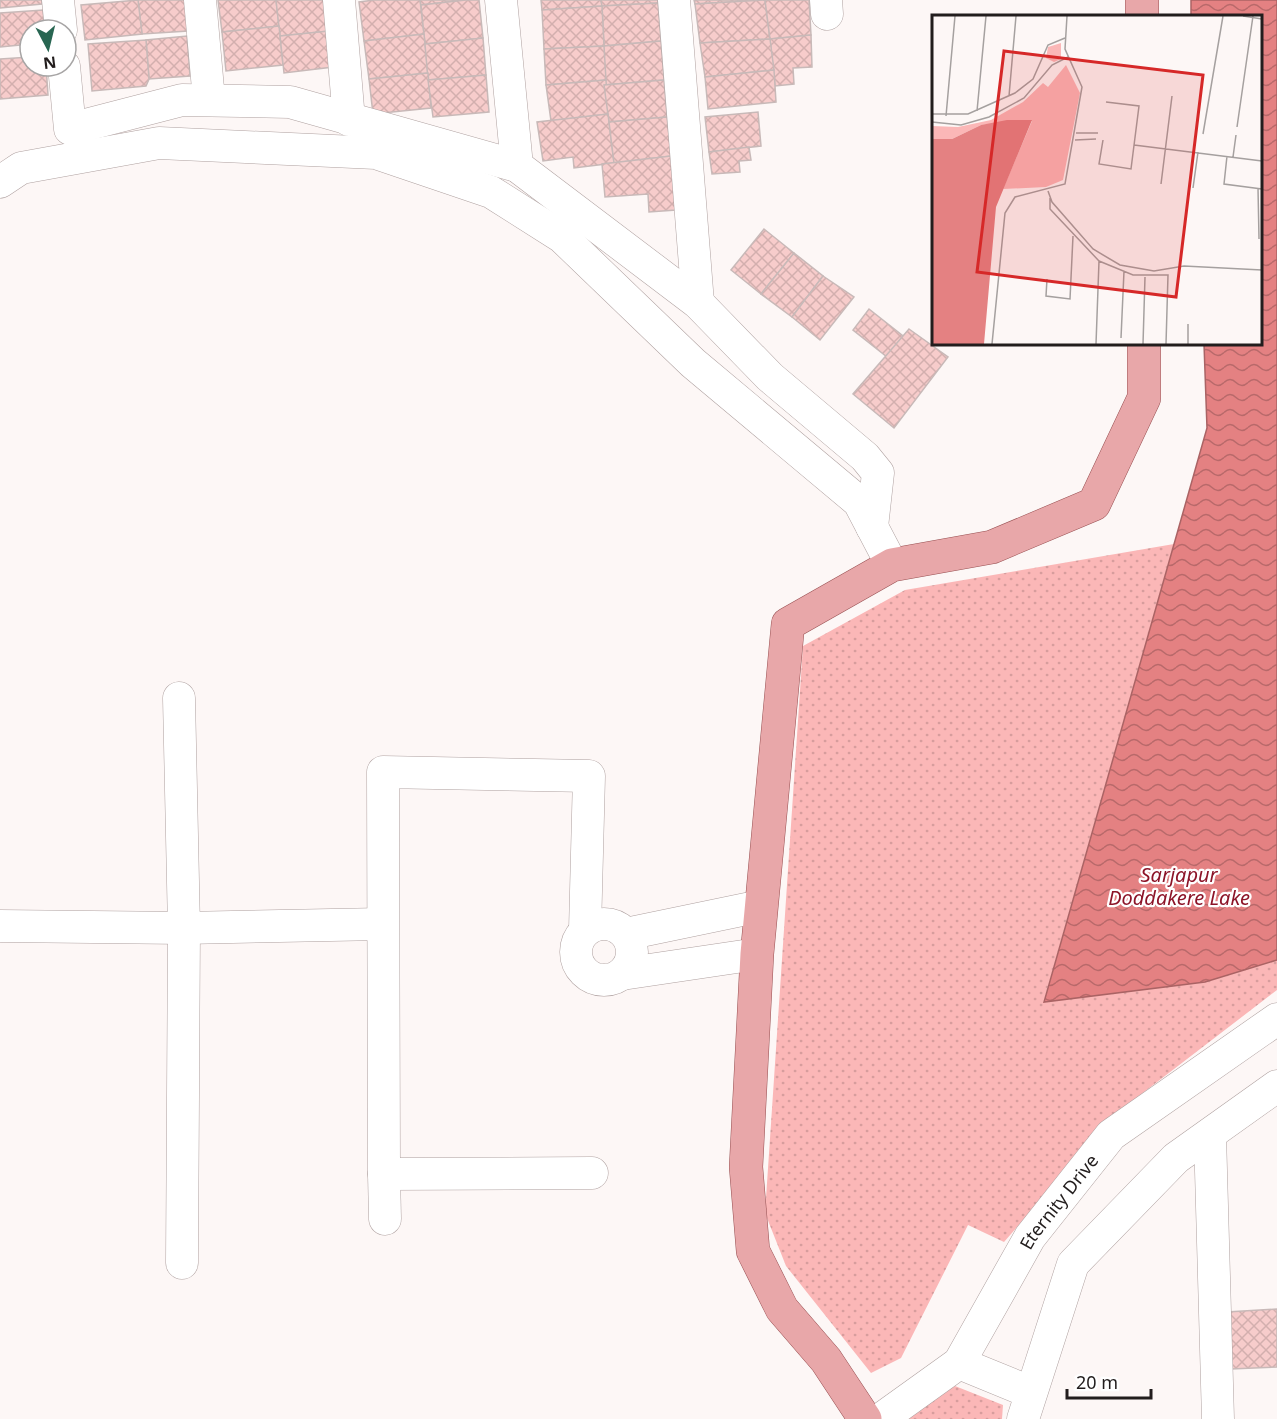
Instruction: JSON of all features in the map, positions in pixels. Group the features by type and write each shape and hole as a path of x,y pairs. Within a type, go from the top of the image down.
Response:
{"main road":[{"path":"865,1419 826,1360 783,1309 753,1251 746,1167 757,954 788,624 892,566 992,547 1094,504 1143,398 1144,345"}],"street":[{"path":"58,0 60,18"},
{"path":"200,0 209,100"},
{"path":"339,0 350,120"},
{"path":"501,0 517,166"},
{"path":"674,0 698,303"},
{"path":"65,78 70,129 182,100 290,102 517,166 698,303 770,377 866,457 879,473 872,527"},
{"path":"0,182 21,168 159,143 376,153 491,192 562,237 693,363 859,502 892,566"},
{"path":"179,698 184,928 183,1263"},
{"path":"385,1220 383,772 589,776 585,930 576,947 579,966 595,979 604,980 622,974 757,954"},
{"path":"626,934 761,906"},
{"path":"585,930 603,923 620,927 626,934 633,950 628,967 622,974"},
{"path":"0,926 184,928 382,924"},
{"name":"Eternity Drive","path":"881,1419 959,1364 1030,1237 1111,1135 1277,1019"},
{"path":"959,1364 1027,1405 1073,1264 1176,1158 1277,1086"},
{"path":"1210,1135 1218,1419"},
{"path":"384,1174 592,1173"}],"shaded area":[{"path":"1174,544 1044,1001 1205,982 1277,960 1277,990 1118,1112 1004,1242 968,1225 901,1358 871,1373 786,1266 765,1213 803,646 905,590"},
{"path":"955,1386 1003,1405 1002,1419 909,1419 908,1411"}],"water":[{"name":"Sarjapur Doddakere Lake","path":"1191,0 1277,0 1277,960 1205,982 1044,1002 1207,428 1204,345 1262,345 1262,15 1191,15"}],"building":[{"path":"0,0 42,0 42,4 0,8"},
{"path":"138,0 186,0 188,31 142,34"},
{"path":"138,0 142,34 85,40 81,5"},
{"path":"218,0 276,0 279,26 222,32"},
{"path":"276,0 326,0 329,31 280,36"},
{"path":"420,0 424,34 364,41 359,2"},
{"path":"420,0 466,0 421,5"},
{"path":"479,0 483,38 425,44 421,5"},
{"path":"541,0 601,0 602,6 542,10"},
{"path":"601,0 658,0 658,3 602,6"},
{"path":"694,0 764,0 695,4"},
{"path":"765,0 770,39 700,43 695,4"},
{"path":"765,0 809,0 811,35 770,39"},
{"path":"658,3 661,41 604,46 602,6"},
{"path":"602,6 604,46 544,49 542,10"},
{"path":"43,10 44,18 18,18 18,45 0,47 0,13"},
{"path":"279,26 283,65 226,71 222,32"},
{"path":"329,31 333,67 284,73 280,36"},
{"path":"424,34 428,73 369,79 364,41"},
{"path":"811,35 812,67 793,68 794,84 775,86 770,39"},
{"path":"187,36 190,76 149,79 146,40"},
{"path":"483,38 486,75 428,80 425,44"},
{"path":"770,39 774,70 705,77 700,43"},
{"path":"146,40 149,79 146,86 92,91 88,44"},
{"path":"661,41 664,80 604,85 604,46"},
{"path":"604,46 606,80 546,85 544,49"},
{"path":"18,58 18,78 47,78 48,95 0,99 0,59"},
{"path":"774,70 776,102 708,109 705,77"},
{"path":"428,73 431,108 373,114 369,79"},
{"path":"486,75 489,112 433,117 428,80"},
{"path":"606,80 608,114 551,121 546,85"},
{"path":"664,80 667,117 609,122 604,85"},
{"path":"758,112 761,146 709,152 705,117"},
{"path":"608,114 614,163 574,168 573,157 543,161 537,122"},
{"path":"667,117 671,156 614,163 609,122"},
{"path":"749,147 751,160 739,161 740,172 712,174 709,152"},
{"path":"671,156 676,210 649,212 648,194 605,197 602,164"},
{"path":"764,229 794,253 761,294 731,270"},
{"path":"794,253 823,276 792,317 761,294"},
{"path":"823,276 854,297 820,340 792,317"},
{"path":"869,309 903,336 887,357 853,330"},
{"path":"909,329 948,357 894,428 853,394"},
{"path":"1277,1309 1277,1367 1231,1369 1227,1312"}]}
